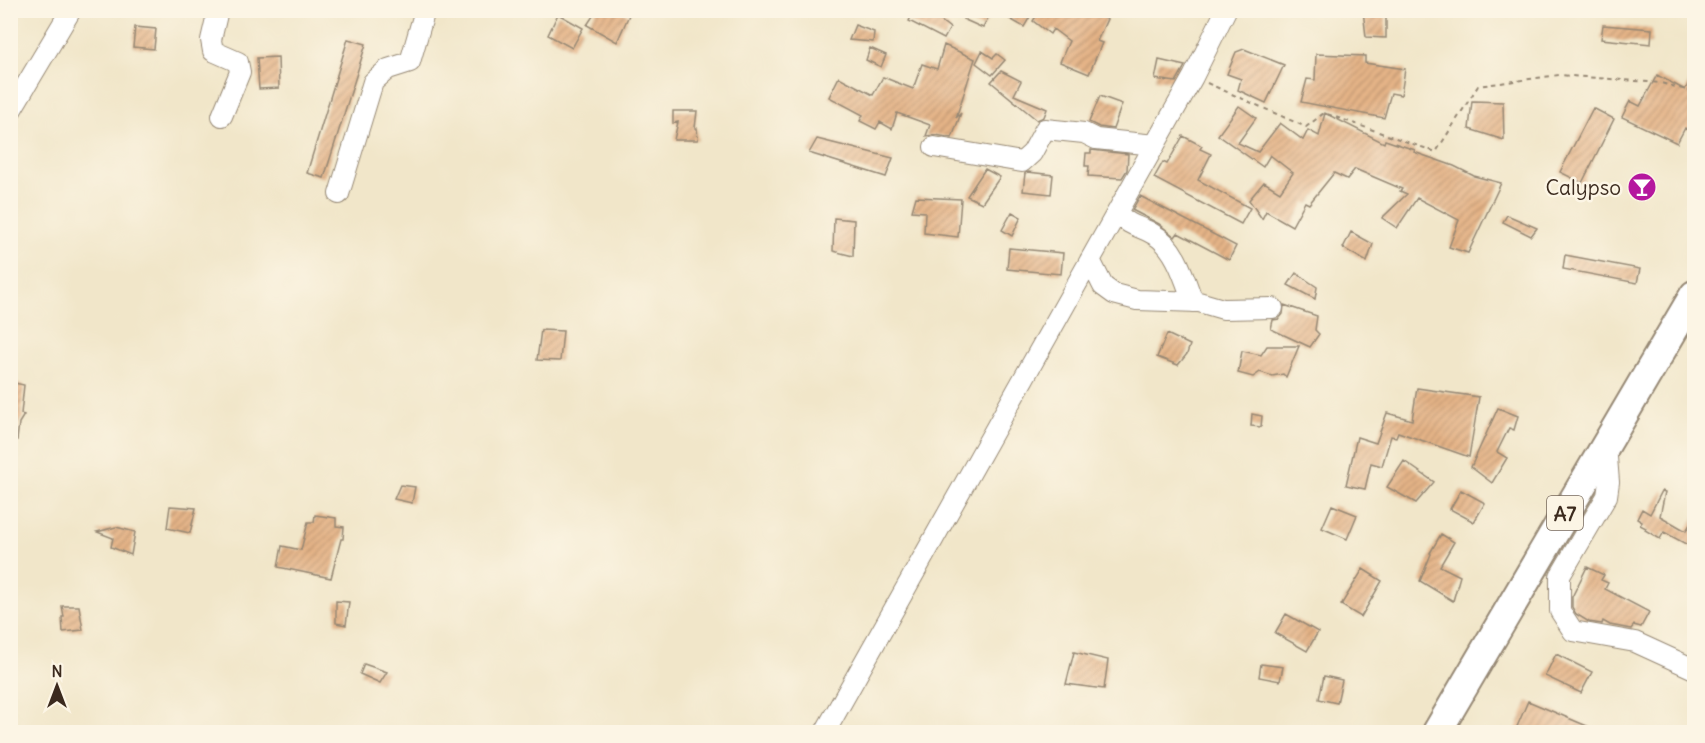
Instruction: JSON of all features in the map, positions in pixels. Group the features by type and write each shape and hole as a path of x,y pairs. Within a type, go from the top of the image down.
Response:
{"highway":[{"name":"A7","path":"1437,732 1695,295"}],"street":[{"path":"10,112 71,10"},
{"path":"218,10 211,40 213,51 238,62 240,72 222,116"},
{"path":"339,194 373,82 388,69 410,62 425,10"},
{"path":"825,732 1193,77 1222,11"},
{"path":"934,147 1022,162 1032,153 1045,129 1084,133 1096,139 1155,145"},
{"path":"1117,213 1127,223 1154,234 1172,252 1193,302"},
{"path":"1090,260 1103,286 1114,294 1137,300 1193,302 1223,309 1273,309"},
{"path":"1606,445 1609,482 1607,496 1560,576 1560,611 1573,630 1635,642 1695,669"}],"path":[{"path":"1193,77 1306,127 1324,113 1436,152 1478,86 1559,75 1661,83 1695,92"}],"building":[{"path":"597,10 617,10 629,15 617,42 587,25"},
{"path":"915,10 927,10 950,28 944,39 909,21"},
{"path":"967,10 992,10 983,28 963,19"},
{"path":"994,10 1034,10 1024,27"},
{"path":"1040,10 1063,10 1076,17 1080,10 1088,10 1107,19 1097,41 1102,43 1089,74 1060,62 1069,41 1053,29 1050,34 1033,21"},
{"path":"1363,10 1386,10 1386,38 1366,37"},
{"path":"558,14 583,28 572,48 548,35"},
{"path":"855,25 874,32 873,42 849,40"},
{"path":"1603,25 1652,29 1651,44 1601,39"},
{"path":"135,27 156,29 154,49 133,47"},
{"path":"348,39 366,44 324,178 307,173"},
{"path":"944,45 975,59 952,138 926,136 930,125 897,113 892,129 880,122 876,129 860,121 863,115 829,97 839,77 873,95 883,77 913,89 922,64 937,69"},
{"path":"870,48 886,55 881,67 866,60"},
{"path":"1244,49 1284,65 1266,103 1238,90 1241,79 1227,74 1236,52"},
{"path":"982,51 993,58 997,54 1005,60 992,75 976,63"},
{"path":"1316,54 1365,56 1365,63 1405,69 1401,95 1391,93 1384,118 1301,102 1307,79 1315,80"},
{"path":"278,57 279,88 259,89 257,58"},
{"path":"1159,60 1185,66 1176,82 1155,79"},
{"path":"1001,71 1021,81 1014,95 1047,109 1044,117 1037,120 991,82"},
{"path":"1695,71 1695,133 1685,128 1677,143 1622,117 1630,101 1640,106 1657,75 1685,90"},
{"path":"1100,96 1122,104 1113,129 1099,127 1089,122"},
{"path":"1472,101 1503,102 1504,140 1469,129"},
{"path":"1239,106 1256,118 1238,143 1258,152 1280,123 1303,140 1308,130 1319,136 1325,113 1384,143 1385,140 1415,150 1414,152 1454,166 1474,176 1501,183 1468,253 1449,247 1459,220 1417,198 1397,228 1382,218 1407,194 1400,191 1402,189 1355,169 1347,179 1334,173 1309,204 1305,202 1292,226 1266,211 1262,219 1249,200 1264,182 1280,192 1293,173 1270,155 1263,167 1218,135"},
{"path":"1593,108 1614,119 1582,183 1560,172"},
{"path":"673,111 697,111 695,128 697,128 698,140 674,140 678,122 673,123"},
{"path":"1183,136 1202,146 1200,149 1211,154 1198,180 1250,208 1241,224 1154,178 1163,162 1167,164"},
{"path":"817,139 893,158 886,177 809,153"},
{"path":"1091,150 1128,154 1127,170 1122,178 1088,176 1089,166 1085,166 1086,153 1091,153"},
{"path":"985,169 1000,177 982,203 967,196"},
{"path":"1025,173 1053,175 1051,194 1023,191"},
{"path":"1140,196 1236,246 1229,260 1178,233 1175,237 1159,224 1132,210"},
{"path":"916,197 961,199 958,237 924,233 925,212 912,211"},
{"path":"1012,212 1021,217 1012,236 1002,230"},
{"path":"1507,215 1537,228 1531,236 1503,222"},
{"path":"834,218 854,220 853,256 833,251"},
{"path":"1351,232 1373,244 1367,262 1343,248"},
{"path":"1009,248 1063,253 1061,274 1007,269"},
{"path":"1565,255 1640,269 1637,283 1563,269"},
{"path":"1296,273 1317,287 1315,299 1288,285"},
{"path":"1284,305 1317,316 1315,330 1319,334 1310,347 1271,329 1273,320 1279,319 1283,314"},
{"path":"541,330 563,331 560,361 537,360"},
{"path":"1167,334 1190,345 1187,354 1178,365 1157,357"},
{"path":"1267,346 1299,346 1286,377 1283,374 1272,376 1260,372 1253,377 1238,373 1242,351 1261,355"},
{"path":"10,382 24,385 21,414 24,415 19,423 17,440 10,441"},
{"path":"1417,388 1479,397 1469,457 1398,432 1396,437 1391,436 1382,466 1371,463 1365,489 1346,485 1357,437 1376,443 1387,413 1412,420"},
{"path":"1498,408 1518,416 1514,430 1509,428 1497,452 1507,458 1492,483 1471,467"},
{"path":"1252,414 1262,416 1261,427 1251,426"},
{"path":"1404,461 1434,482 1416,503 1387,487"},
{"path":"400,485 415,487 412,503 394,499"},
{"path":"1461,490 1485,503 1474,522 1450,509"},
{"path":"1662,491 1665,492 1660,516 1686,531 1695,516 1695,549 1664,532 1660,539 1640,525 1642,522 1637,519 1642,509 1650,514"},
{"path":"1332,505 1357,515 1347,539 1322,528"},
{"path":"170,506 196,508 190,533 167,528"},
{"path":"315,515 336,518 336,526 344,527 343,539 341,539 331,578 278,567 282,546 301,550 308,522 314,522"},
{"path":"116,527 135,532 131,555 111,547 113,538 97,532"},
{"path":"1441,534 1454,542 1440,566 1460,576 1453,601 1420,581 1430,553"},
{"path":"1587,567 1604,575 1601,580 1608,583 1605,589 1649,612 1641,627 1634,625 1631,629 1610,625 1603,621 1602,624 1589,622 1576,614 1572,607 1572,597"},
{"path":"1363,569 1382,581 1361,617 1341,605"},
{"path":"336,601 349,602 346,625 336,623"},
{"path":"62,606 79,606 83,630 63,632"},
{"path":"1286,614 1318,632 1307,651 1275,633"},
{"path":"1074,652 1108,660 1104,689 1066,684"},
{"path":"1556,654 1592,672 1581,693 1545,676"},
{"path":"364,664 387,672 380,683 360,674"},
{"path":"1261,664 1283,667 1280,681 1259,677"},
{"path":"1324,676 1342,680 1337,703 1319,699"},
{"path":"1528,701 1601,732 1523,732 1516,729"}],"place":[{"name":"Calypso","path":"1642,187"}]}
